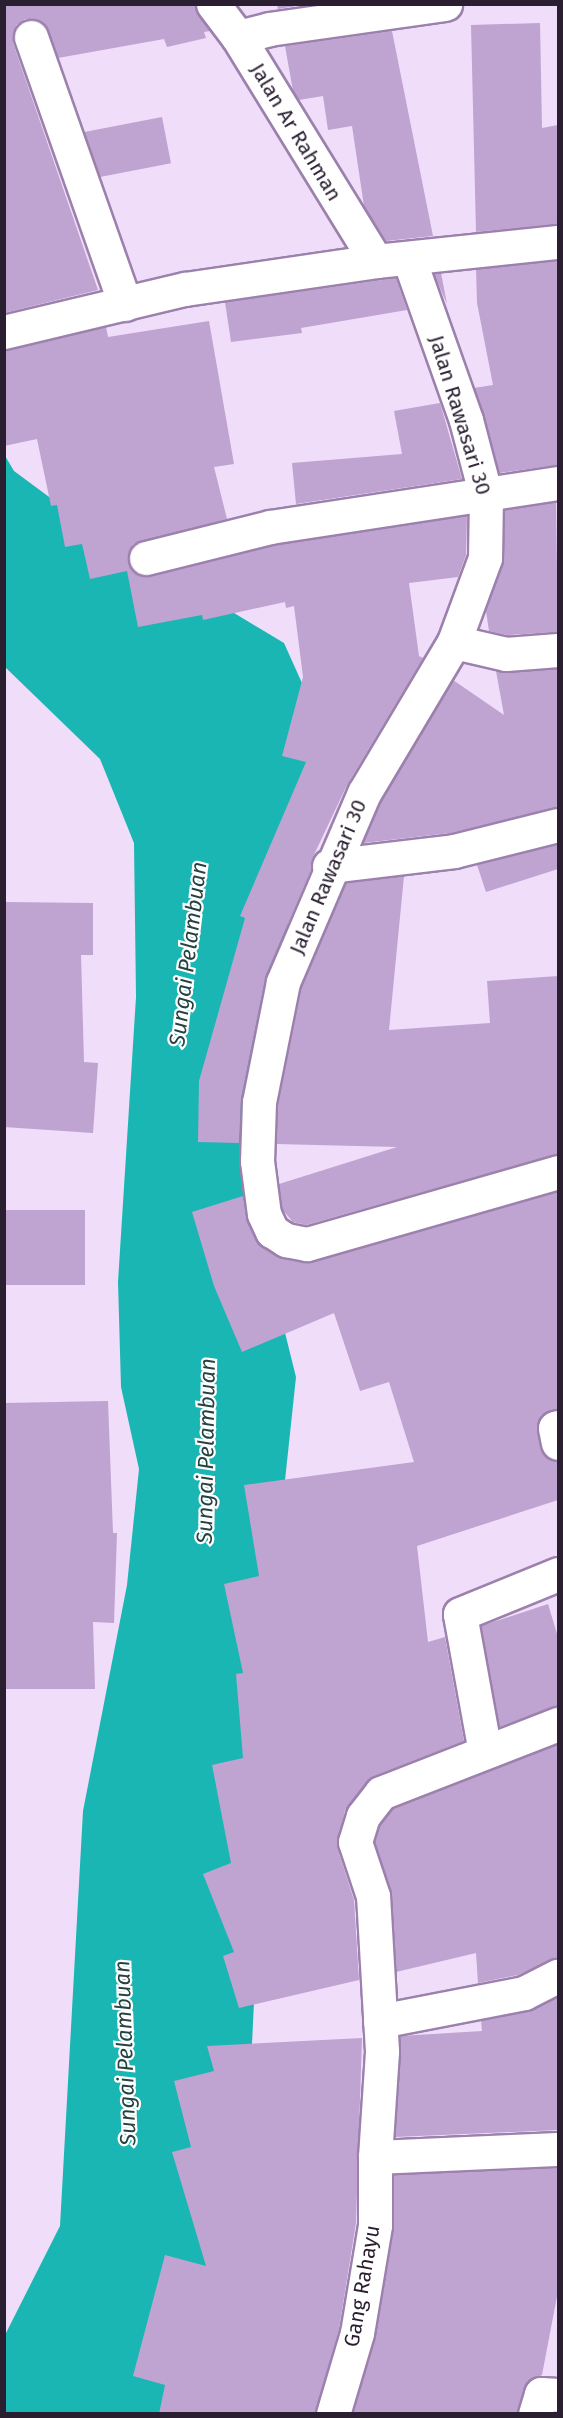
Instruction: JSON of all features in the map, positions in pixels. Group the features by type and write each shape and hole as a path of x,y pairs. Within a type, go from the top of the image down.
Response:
{"street":[{"name":"Jalan Ar Rahman","path":"213,4 238,37 376,261"},
{"path":"238,37 268,29 445,4"},
{"path":"31,37 125,304"},
{"path":"4,332 185,289 376,261 558,242"},
{"name":"Jalan Rawasari 30","path":"409,259 466,420 486,496 486,558 454,642 364,793 330,866 283,981 259,1102 258,1161 264,1214 273,1231 286,1240 307,1244 558,1172"},
{"path":"146,558 270,527 486,496 558,483"},
{"path":"454,642 506,654 558,650"},
{"path":"330,866 454,851 558,825"},
{"path":"558,1427 555,1428 558,1443"},
{"path":"485,1752 460,1614 558,1574"},
{"name":"Gang Rahayu","path":"333,2414 357,2333 375,2225 375,2157 382,2051 373,1896 355,1842 363,1816 381,1793 558,1724"},
{"path":"380,2021 524,1993 558,1976"},
{"path":"375,2157 558,2149"},
{"path":"535,2414 541,2394 558,2395"}],"water":[{"name":"Sungai Pelambuan","path":"4,454 14,471 83,522 284,643 337,761 307,853 249,1066 255,1212 296,1377 274,1584 243,2232 182,2413 5,2413 5,2335 60,2226 83,1811 127,1585 139,1469 121,1387 118,1282 136,997 134,843 100,759 5,667"}],"building":[{"path":"4,4 195,4 210,31 204,32 206,38 167,47 164,39 58,58 43,22 25,19 16,25 13,43 98,290 4,313"},
{"path":"277,4 308,4 278,9"},
{"path":"540,23 542,128 558,125 558,224 476,232 471,25"},
{"path":"392,31 433,236 386,241 364,206 352,126 328,130 323,96 299,100 293,91 285,46"},
{"path":"162,117 171,163 93,178 84,132"},
{"path":"558,261 558,465 499,473 474,388 493,385 477,303 476,269"},
{"path":"441,273 447,304 434,274"},
{"path":"396,278 407,310 301,328 302,333 231,342 225,302"},
{"path":"209,321 234,464 214,467 227,519 133,544 128,562 133,571 151,576 274,545 467,516 466,555 458,577 409,583 419,656 423,658 347,785 312,859 311,870 266,975 241,1099 239,1143 198,1142 199,1081 245,918 240,916 306,762 282,756 303,677 294,606 286,608 285,602 203,620 202,615 138,627 127,571 90,579 82,544 65,547 57,505 51,506 37,439 4,446 4,350 106,327 108,337"},
{"path":"440,403 462,479 296,504 292,463 402,454 394,411"},
{"path":"556,502 558,632 507,635 489,631 486,611 503,564 505,510"},
{"path":"558,669 558,807 451,833 363,843 381,802 453,680 504,715 496,671"},
{"path":"558,844 558,869 486,892 477,865"},
{"path":"404,876 389,1030 490,1023 487,981 558,976 558,1154 306,1225 293,1222 282,1209 279,1184 397,1147 276,1144 278,1104 301,988 346,883"},
{"path":"4,902 93,903 93,955 81,955 84,1062 98,1063 93,1133 4,1127"},
{"path":"558,1191 558,1409 541,1415 537,1431 544,1455 558,1461 558,1500 417,1546 428,1642 445,1637 464,1741 374,1776 345,1810 337,1847 354,1900 359,1980 239,2008 223,1956 234,1952 203,1874 231,1863 212,1765 243,1758 236,1674 243,1673 224,1584 259,1576 244,1485 414,1462 389,1382 360,1391 334,1313 242,1352 214,1286 192,1212 243,1196 247,1222 261,1246 282,1258 312,1262"},
{"path":"4,1210 85,1210 85,1285 4,1285"},
{"path":"108,1401 113,1533 117,1533 114,1623 93,1622 95,1689 4,1689 4,1403"},
{"path":"548,1604 558,1637 558,1706 499,1727 481,1626"},
{"path":"558,1744 558,1957 518,1975 478,1983 476,1953 396,1972 392,1895 375,1842 380,1825 393,1809"},
{"path":"558,1997 558,2130 395,2137 400,2036 482,2031 481,2020 528,2011"},
{"path":"362,2038 356,2223 339,2329 315,2414 159,2414 165,2385 133,2376 165,2255 206,2266 172,2152 191,2147 174,2081 214,2071 207,2046"},
{"path":"558,2168 558,2291 542,2375 527,2382 517,2414 353,2414 375,2336 394,2228 394,2175"}]}
